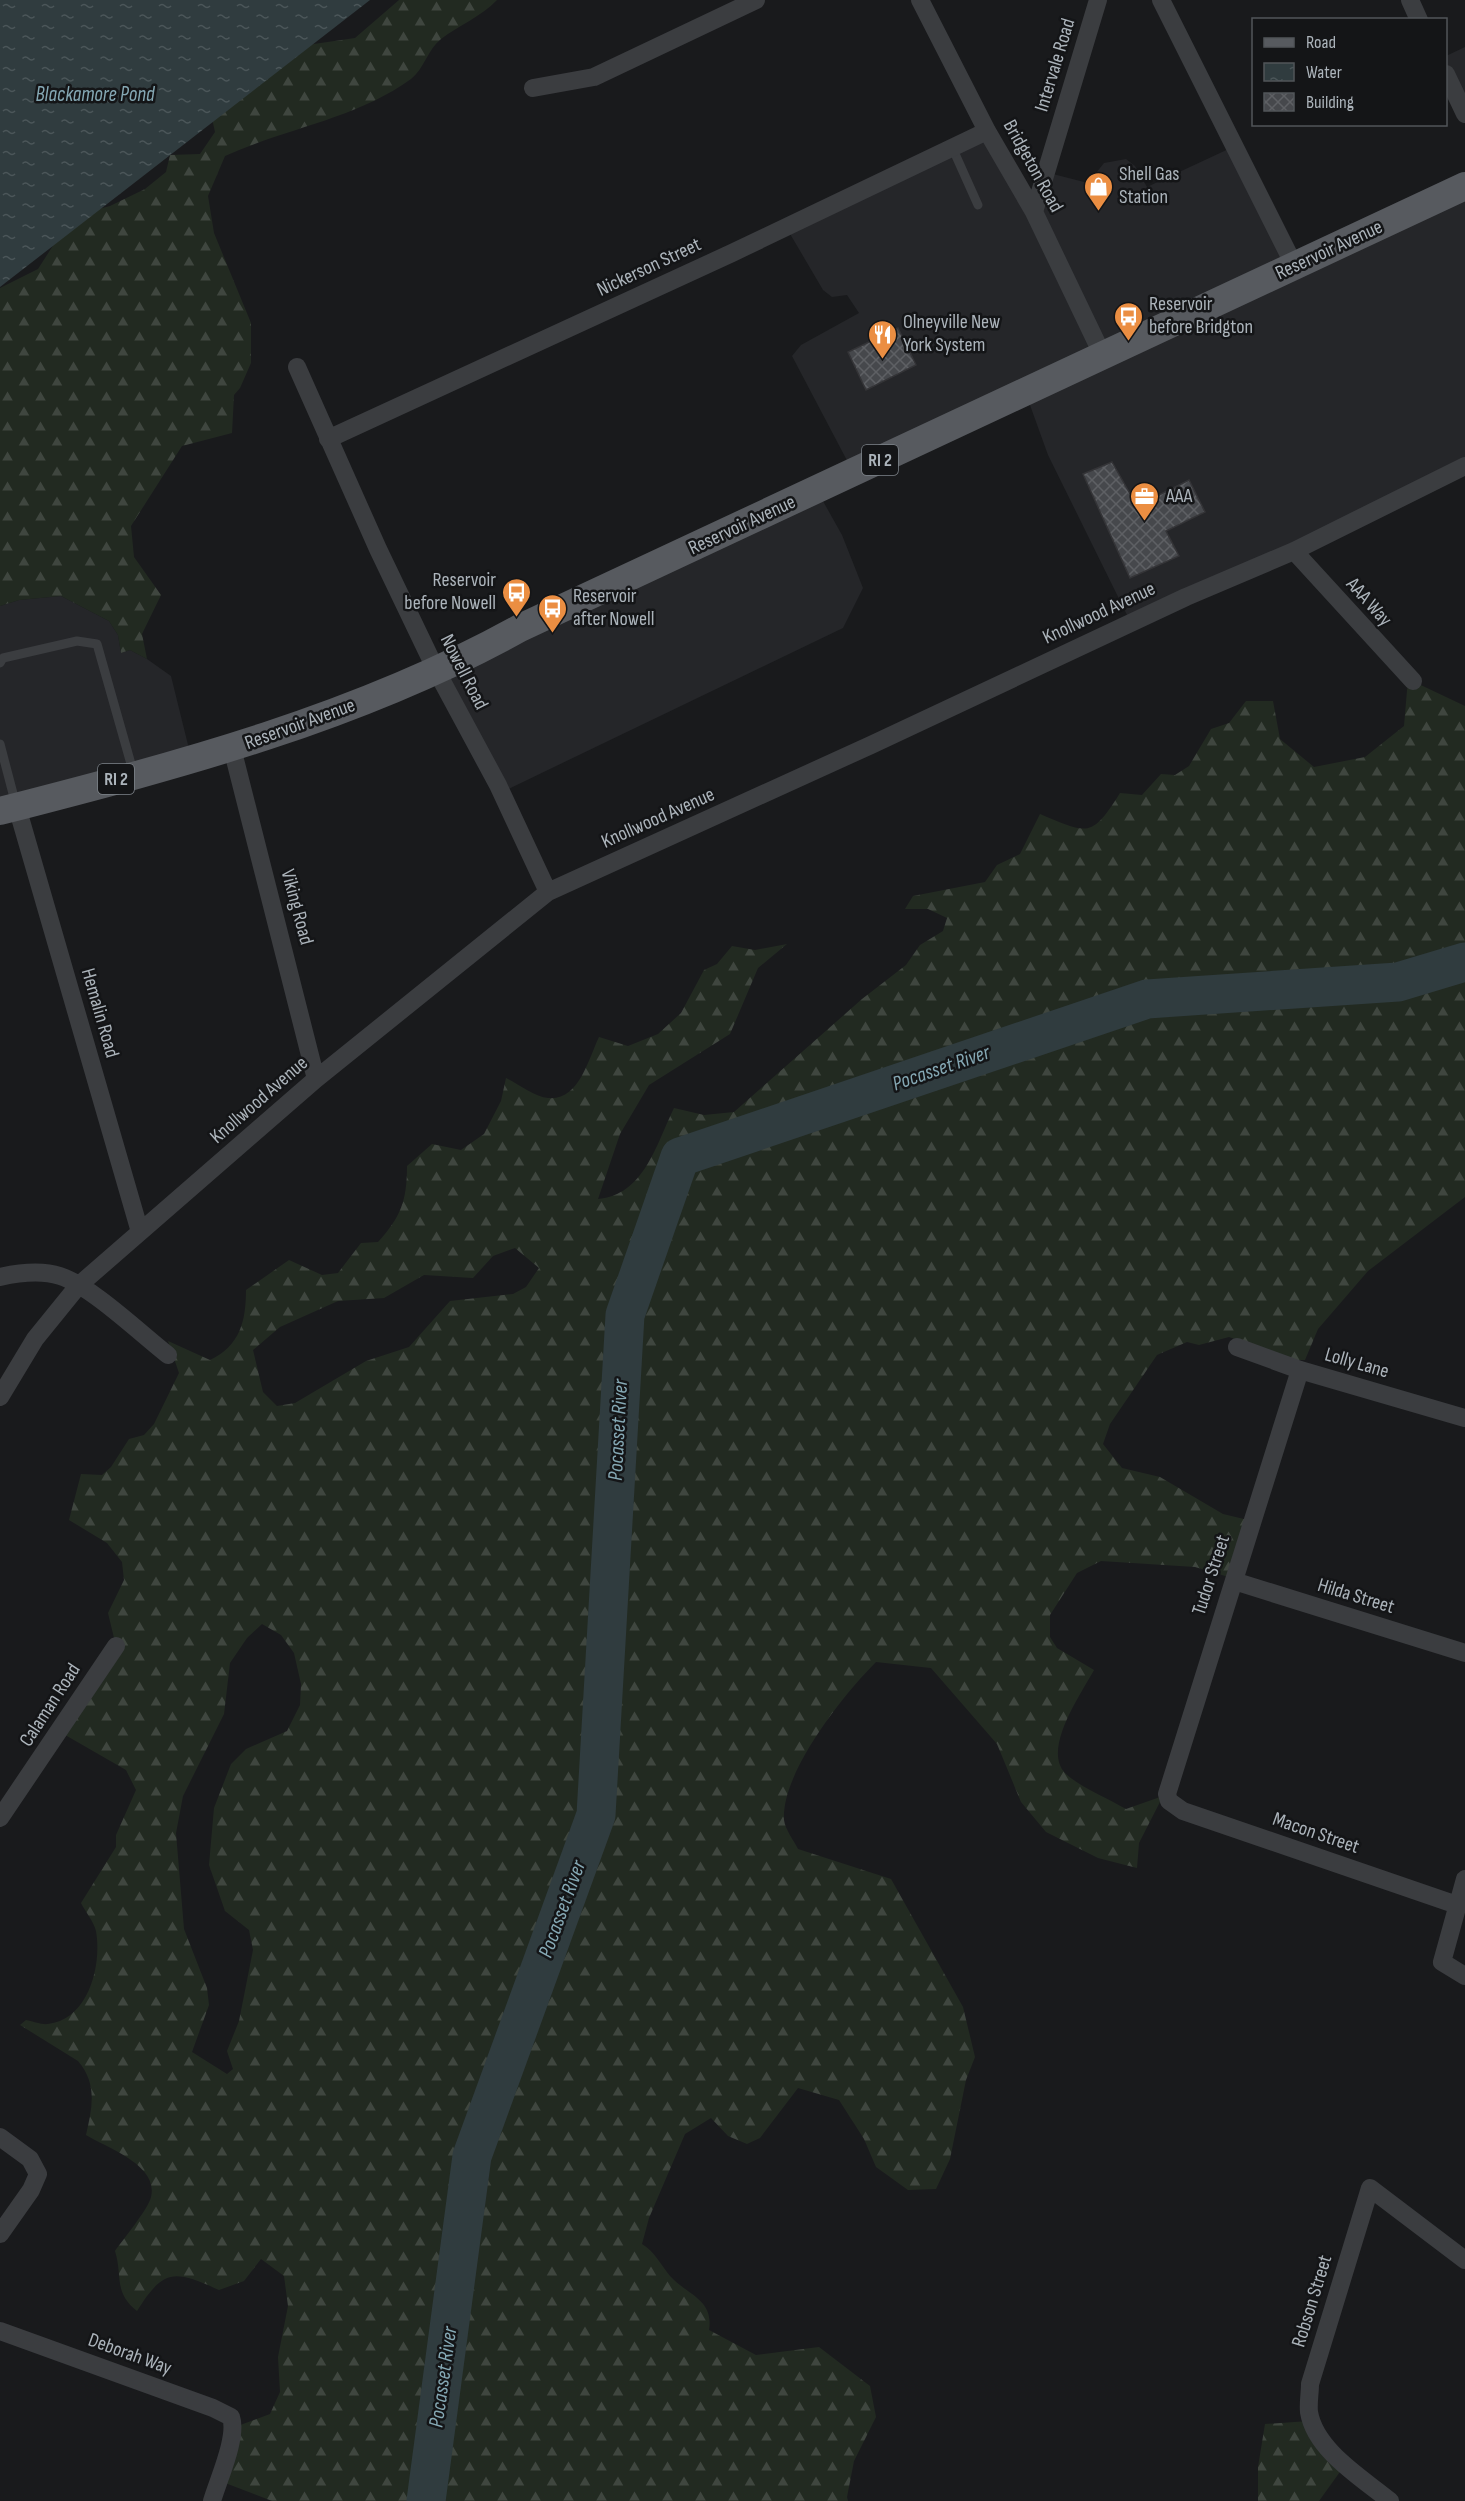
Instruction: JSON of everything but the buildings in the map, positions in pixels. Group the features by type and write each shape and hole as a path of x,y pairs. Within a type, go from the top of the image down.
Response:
{"main road":[{"name":"Reservoir Avenue","path":"8,809 232,748 332,715 463,660 520,628 1465,186"}],"street":[{"path":"533,88 594,77 756,0"},
{"name":"Bridgeton Road","path":"920,0 987,131 1034,212 1103,356"},
{"name":"Intervale Road","path":"1034,212 1098,0"},
{"path":"1161,0 1295,267"},
{"path":"1410,0 1418,18"},
{"path":"1447,76 1465,114"},
{"name":"Nickerson Street","path":"328,439 732,253 987,131"},
{"name":"Nowell Road","path":"297,367 328,439 436,670 498,785 548,892"},
{"name":"Knollwood Avenue","path":"0,1396 35,1340 140,1232 316,1079 548,892 840,760 1186,597 1294,551 1465,466"},
{"name":"AAA Way","path":"1294,551 1413,681"},
{"name":"Viking Road","path":"232,748 316,1079"},
{"name":"Hemalin Road","path":"8,809 140,1232"},
{"path":"0,1277 41,1273 61,1276 84,1290 168,1356"},
{"name":"Lolly Lane","path":"1237,1347 1300,1370 1465,1418"},
{"name":"Tudor Street","path":"1167,1794 1300,1370"},
{"name":"Hilda Street","path":"1234,1581 1465,1653"},
{"name":"Calaman Road","path":"0,1818 116,1646"},
{"name":"Macon Street","path":"1167,1794 1169,1800 1183,1811 1456,1905"},
{"path":"1465,1879 1442,1962 1465,1976"},
{"path":"0,2137 30,2159 38,2174 31,2190 0,2234"},
{"name":"Robson Street","path":"1390,2501 1329,2448 1314,2428 1309,2411 1310,2384 1370,2188 1465,2260"},
{"name":"Deborah Way","path":"2,2337 213,2408 231,2417 233,2425 212,2501"}],"lane":[{"path":"952,147 978,205"},
{"path":"0,663 3,658 77,641 97,644 134,774"},
{"path":"0,744 8,809"}],"shaded area":[{"path":"1465,47 1465,117 1447,78 1447,56"},
{"path":"987,131 1026,199 1049,173 1088,183 1104,163 1126,159 1135,166 1147,187 1235,146 1291,264 1465,188 1465,468 1128,617 1048,455 1026,394 852,470 792,356 801,345 859,313 847,295 832,297 823,290 786,227"},
{"path":"819,494 842,535 863,588 843,628 500,793 441,685 526,625"},
{"path":"61,596 109,621 118,635 121,653 130,650 171,676 191,757 0,811 0,606 19,600"}],"green space":[{"path":"399,0 497,0 441,39 415,75 390,93 344,114 225,156 208,196 214,233 251,323 251,363 240,388 234,395 232,433 182,446 131,526 134,557 161,595 142,634 147,659 130,650 121,653 118,635 109,621 61,596 19,600 0,606 0,288 38,269 65,227 83,213 110,206 145,189 166,172 170,155 200,154 215,132 210,109 275,59 314,44 355,38"},
{"path":"1408,679 1465,706 1465,1197 1368,1271 1318,1329 1305,1360 1296,1360 1229,1337 1199,1345 1187,1342 1157,1355 1110,1424 1103,1444 1122,1468 1160,1477 1223,1514 1248,1520 1232,1578 1195,1567 1101,1561 1077,1573 1050,1615 1050,1637 1057,1648 1094,1670 1066,1721 1061,1736 1058,1750 1059,1763 1065,1773 1126,1809 1163,1796 1139,1843 1137,1868 1098,1858 1046,1832 1021,1802 997,1744 931,1668 876,1662 847,1694 803,1758 792,1780 784,1820 798,1849 891,1879 963,2007 975,2057 966,2080 950,2159 936,2189 908,2190 876,2167 864,2139 839,2100 798,2088 760,2138 747,2144 728,2136 711,2118 685,2134 649,2218 642,2244 677,2283 703,2304 707,2311 709,2330 756,2355 819,2347 870,2386 876,2417 854,2461 848,2501 272,2501 220,2481 232,2428 270,2414 280,2392 278,2357 288,2306 284,2276 261,2259 244,2281 219,2290 191,2279 171,2277 155,2287 137,2311 129,2304 120,2283 115,2251 146,2209 151,2197 151,2186 147,2176 129,2159 86,2135 92,2097 89,2079 78,2061 20,2025 26,2020 46,2024 62,2020 74,2012 90,1988 97,1959 96,1931 81,1903 116,1847 116,1835 136,1790 126,1770 60,1732 116,1646 108,1613 124,1580 122,1562 107,1543 69,1520 81,1474 102,1475 111,1467 129,1439 144,1435 154,1424 179,1373 168,1341 210,1360 228,1348 235,1340 243,1322 246,1290 289,1260 322,1275 338,1273 361,1243 378,1242 392,1224 404,1198 407,1166 432,1144 461,1150 484,1134 501,1101 506,1078 543,1097 559,1097 568,1093 581,1077 599,1037 628,1046 658,1034 681,1013 704,970 717,964 732,946 755,950 787,944 758,968 730,1034 649,1085 620,1134 598,1199 614,1195 627,1188 638,1178 647,1166 674,1108 704,1115 734,1112 862,999 906,965 920,945 943,931 947,918 928,909 905,909 913,896 985,882 997,865 1020,854 1040,814 1079,828 1095,825 1120,793 1142,795 1161,774 1175,775 1189,766 1211,729 1229,723 1246,701 1273,701 1280,739 1314,767 1365,757 1404,726","holes":["515,1248 539,1268 526,1287 513,1294 450,1301 409,1347 366,1361 295,1403 277,1406 263,1392 253,1350 280,1327 338,1301 384,1298 424,1275 473,1278 493,1256","262,1624 281,1635 294,1653 301,1684 300,1705 287,1731 246,1749 231,1764 214,1808 209,1865 225,1911 249,1930 253,1950 239,2021 227,2051 233,2069 227,2074 192,2052 209,2005 207,1988 184,1929 176,1833 183,1796 224,1714 230,1663 247,1638"]},
{"path":"1309,2421 1342,2469 1319,2501 1258,2501 1258,2467 1265,2424"}],"water":[{"name":"Blackamore Pond","path":"0,0 370,0 0,287"}],"waterway":[{"name":"Pocasset River","path":"426,2501 472,2156 596,1815 625,1315 680,1157 1147,999 1398,982 1465,962"}],"place":[{"name":"Shell Gas Station","path":"1098,212"},
{"name":"Reservoir before Bridgton","path":"1128,342"},
{"name":"Olneyville New York System","path":"882,360"},
{"name":"AAA","path":"1145,522"},
{"name":"Reservoir before Nowell","path":"517,618"},
{"name":"Reservoir after Nowell","path":"552,634"}]}
